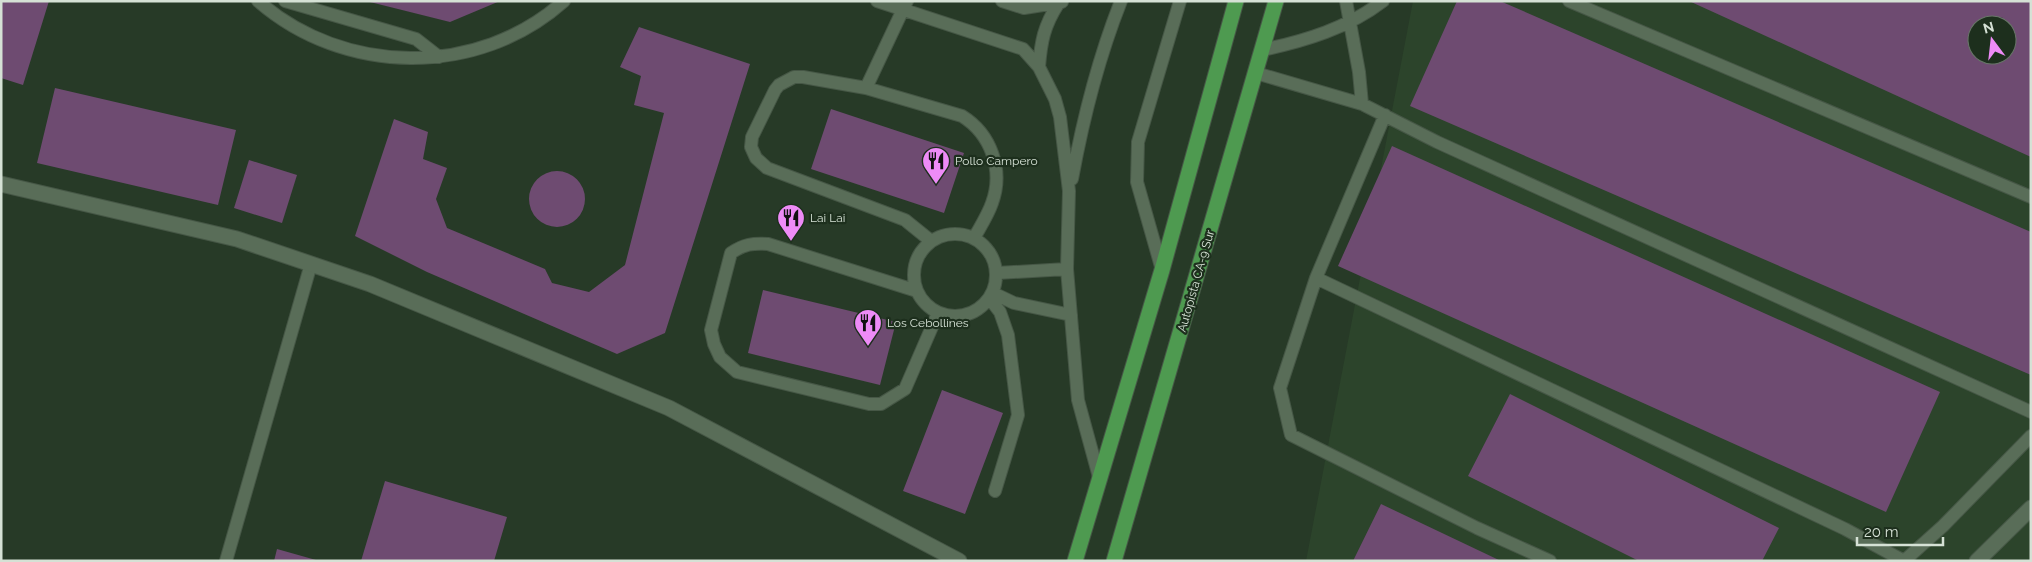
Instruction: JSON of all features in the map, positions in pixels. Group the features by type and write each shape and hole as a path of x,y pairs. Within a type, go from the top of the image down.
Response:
{"highway":[{"path":"1075,561 1162,270 1236,1"},
{"name":"Autopista CA-9 Sur","path":"1114,561 1276,1"}],"street":[{"path":"1,184 237,239 370,284 669,408 959,561"},
{"path":"1977,561 2031,508"}],"lane":[{"path":"258,1 272,14 304,33 338,48 374,56 412,59 449,56 485,47 519,32 551,13 564,1"},
{"path":"285,1 416,39 439,57"},
{"path":"877,1 905,6 1023,49 1040,67 1055,99 1060,117 1069,191 1067,269 1078,400 1099,477"},
{"path":"1002,1 1024,8 1062,2"},
{"path":"1069,191 1096,75 1121,1"},
{"path":"1162,270 1137,182 1138,142 1180,1"},
{"path":"1346,1 1362,104"},
{"path":"1262,50 1304,41 1350,22 1383,1"},
{"path":"1569,1 2031,197"},
{"path":"1040,67 1041,41 1048,21 1062,2"},
{"path":"866,88 905,6"},
{"path":"1256,72 1362,104 1437,142 2031,412"},
{"path":"930,241 905,220 767,168 756,158 751,147 752,137 775,90 786,81 803,77 866,88 962,116 974,123 983,134 995,160 997,178 992,203 974,238"},
{"path":"1385,115 1316,278 1280,388 1291,435 1477,528 1550,561"},
{"path":"959,234 974,238 990,252 997,273 991,296 982,308 961,317 938,313 925,304 917,292 914,278 915,264 921,252 930,241 944,235 959,234"},
{"path":"917,292 768,244 754,243 742,246 731,253 711,330 714,344 720,357 736,372 868,404 881,404 905,389 938,313"},
{"path":"226,561 311,264"},
{"path":"997,273 1067,269"},
{"path":"1316,278 1845,529 1904,561 1943,526 2031,436"},
{"path":"991,296 1071,315"},
{"path":"991,296 1000,312 1008,335 1018,415 994,491"}],"shaded area":[{"path":"1413,1 2031,1 2031,561 1306,561"}],"building":[{"path":"1,1 49,1 23,85 1,78"},
{"path":"366,1 500,1 450,22"},
{"path":"1457,1 1500,1 2031,232 2031,375 1410,106"},
{"path":"1689,1 2031,1 2031,157"},
{"path":"639,27 750,64 665,333 617,354 427,272 355,236 394,119 428,132 423,159 447,168 436,199 447,228 545,269 552,283 589,292 625,265 664,113 634,105 641,76 620,67"},
{"path":"55,88 236,130 218,205 37,163"},
{"path":"831,109 964,153 944,213 811,169"},
{"path":"1392,146 1940,392 1886,512 1338,266"},
{"path":"249,160 297,175 282,223 234,208"},
{"path":"557,171 568,173 577,179 583,188 585,199 583,210 577,219 568,225 557,227 546,225 537,219 531,210 529,199 531,188 537,179 546,173"},
{"path":"763,290 896,322 880,385 748,353"},
{"path":"942,390 1003,413 965,514 903,491"},
{"path":"1510,394 1779,528 1762,561 1639,561 1468,476"},
{"path":"385,481 507,517 494,561 361,561"},
{"path":"1381,504 1501,561 1353,561"},
{"path":"277,549 316,560 316,561 274,561"}],"place":[{"name":"Pollo Campero","path":"936,185"},
{"name":"Lai Lai","path":"791,242"},
{"name":"Los Cebollines","path":"868,347"}]}
